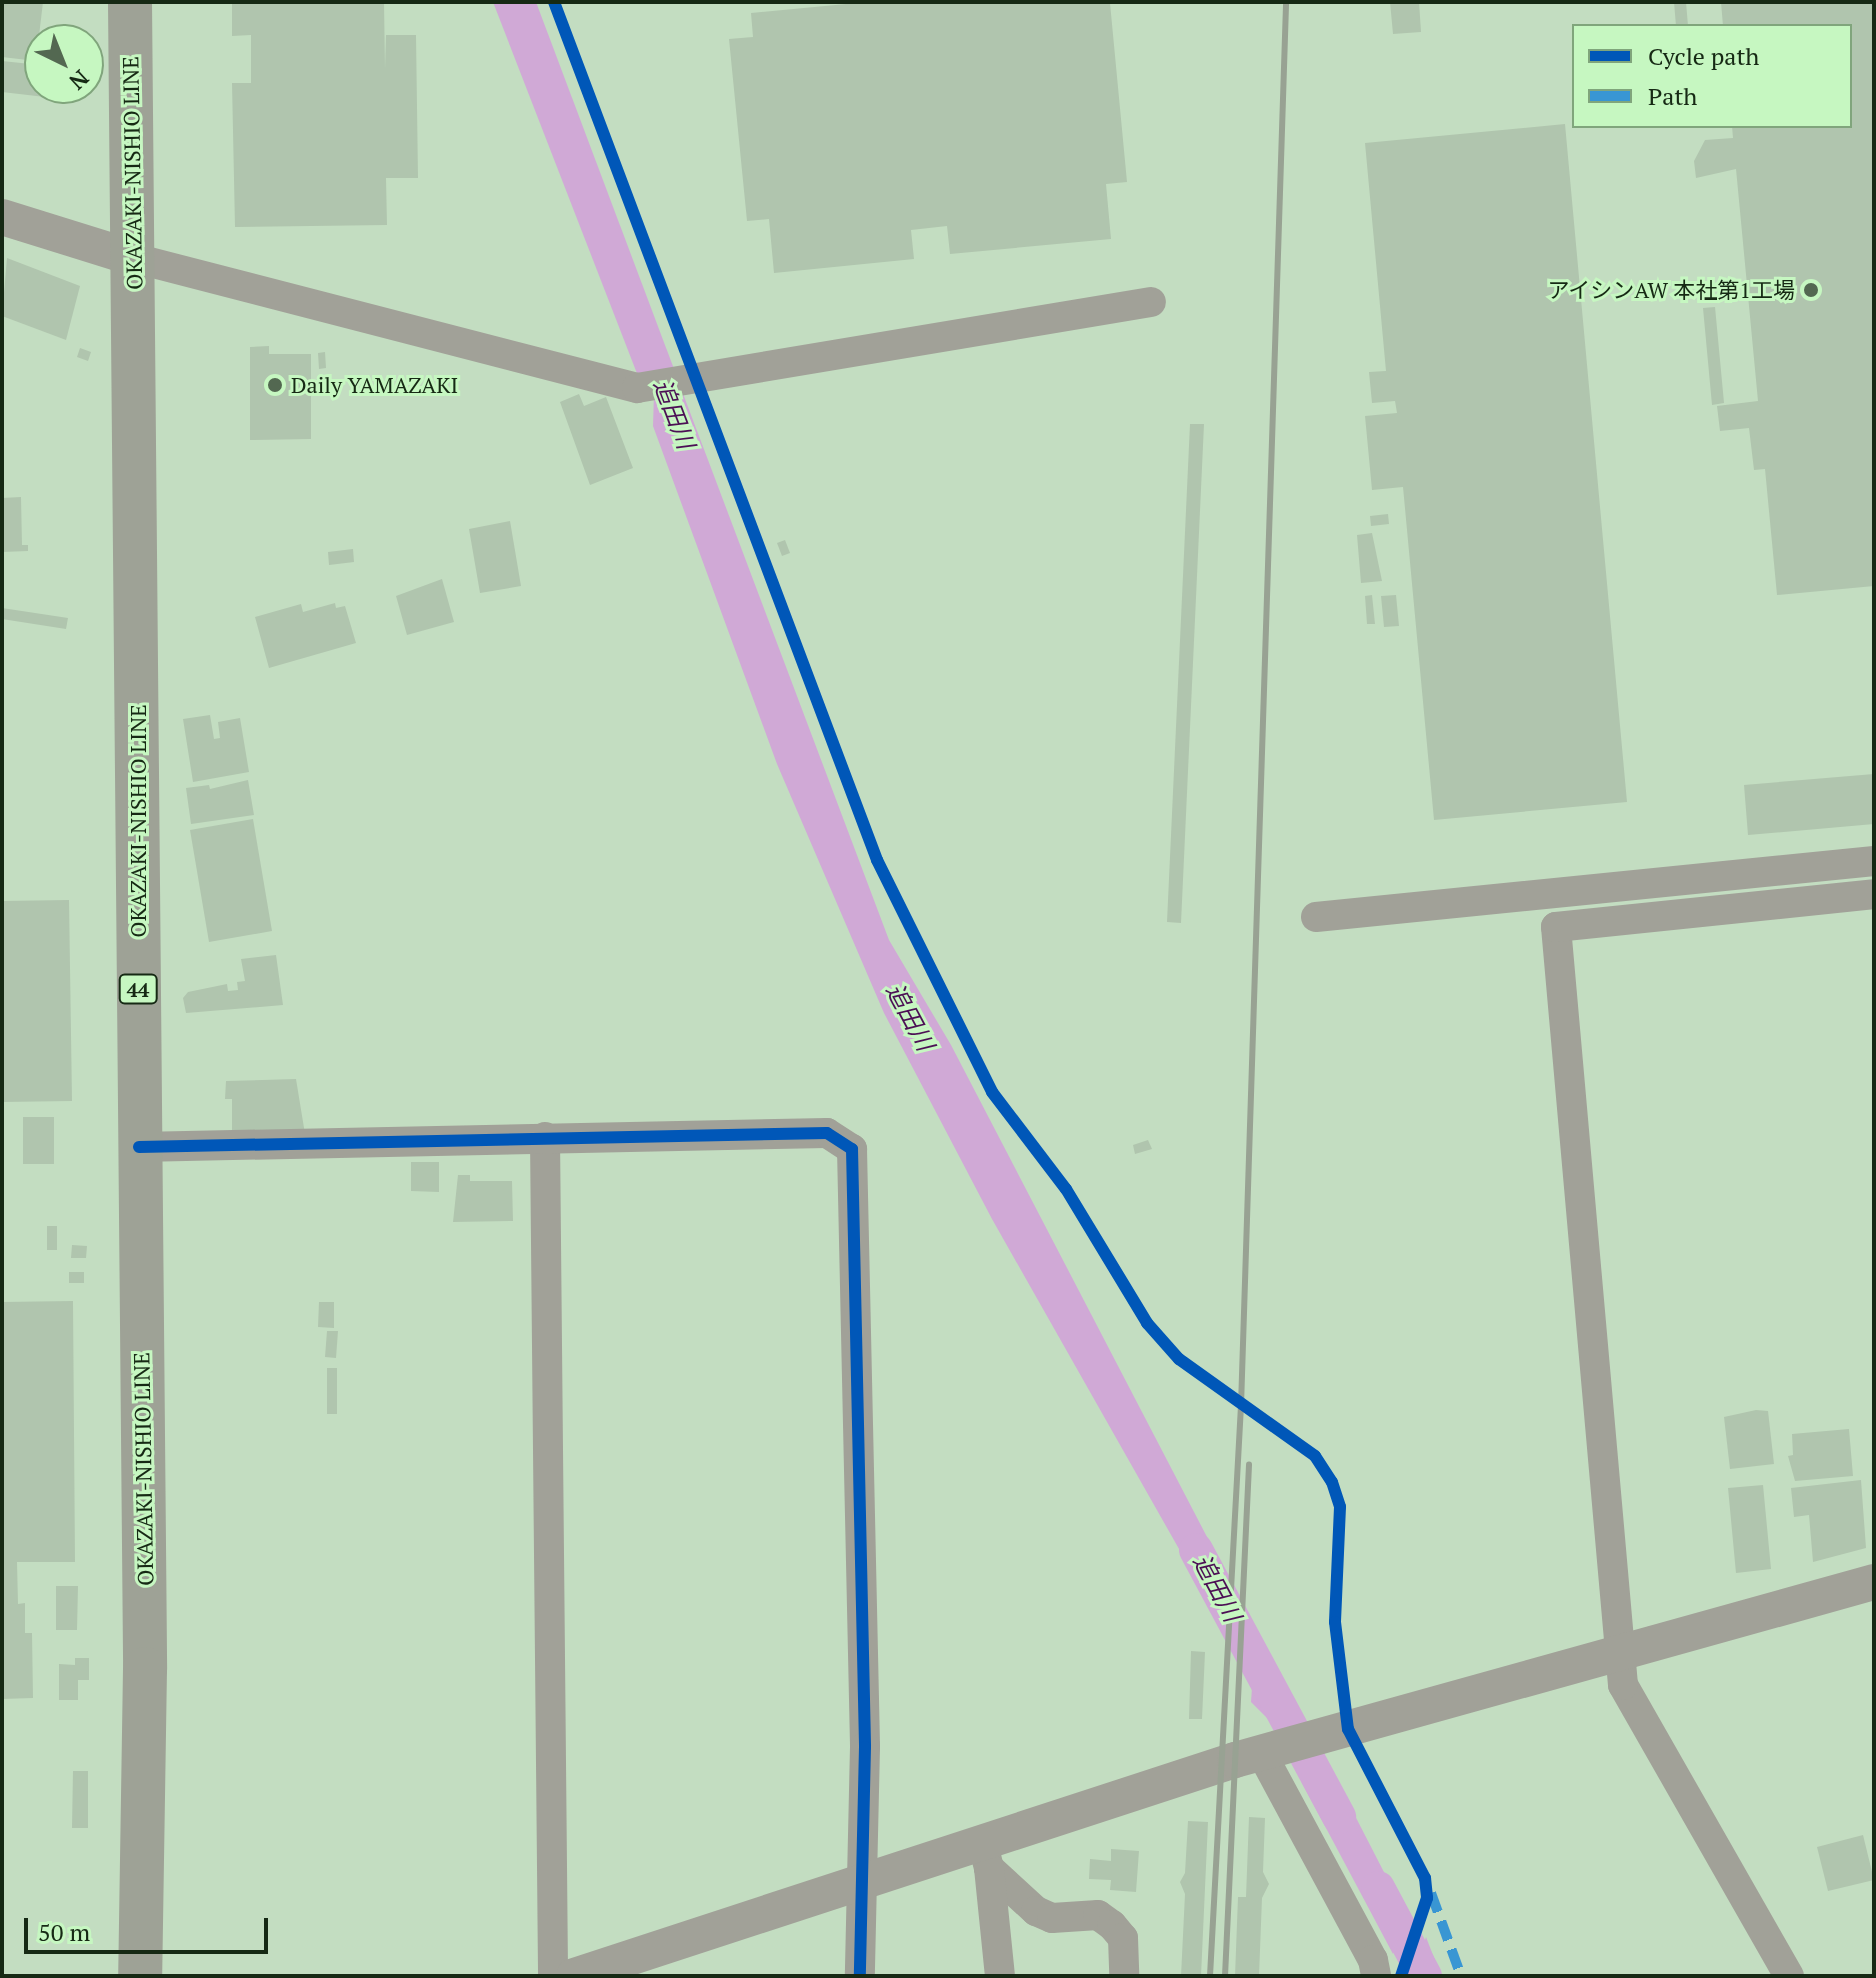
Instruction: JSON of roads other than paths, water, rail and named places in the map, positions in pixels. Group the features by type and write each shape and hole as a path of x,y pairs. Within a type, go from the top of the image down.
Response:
{"main road":[{"name":"OKAZAKI-NISHIO LINE","path":"130,2 145,1653 140,1976"}],"street":[{"path":"2,217 134,258 637,388 693,375 1151,302"},
{"path":"1316,917 1874,861"},
{"path":"1789,1976 1623,1685 1556,927 1874,894"},
{"path":"139,1147 827,1133 852,1149 864,1883 860,1976"},
{"path":"545,1137 553,1976"},
{"path":"574,1976 864,1883 986,1856 1269,1751 1874,1582"},
{"path":"1269,1751 1373,1960 1376,1976"},
{"path":"986,1856 1000,1976"},
{"path":"986,1856 1036,1911 1052,1918 1098,1915 1112,1925 1123,1938 1124,1976"}],"water":[{"path":"493,2 536,2 674,369 638,376"},
{"path":"682,391 889,940 951,1045 1219,1560 1217,1616 992,1219 884,1013 777,764 653,426 654,394"},
{"path":"1255,1645 1292,1706 1268,1719 1251,1702"},
{"path":"1333,1773 1405,1913 1393,1954 1301,1781"},
{"path":"1426,1937 1441,1976 1414,1976"}],"waterway":[{"name":"追田川","path":"1196,1550 1339,1817"},
{"name":"追田川","path":"1378,1888 1425,1976"}],"railway":[{"path":"1210,1976 1241,1406 1286,2"},
{"path":"1225,1976 1249,1465"}],"place":[{"name":"アイシンAW 本社第1工場","path":"1811,290"},
{"name":"Daily YAMAZAKI","path":"275,385"}]}
